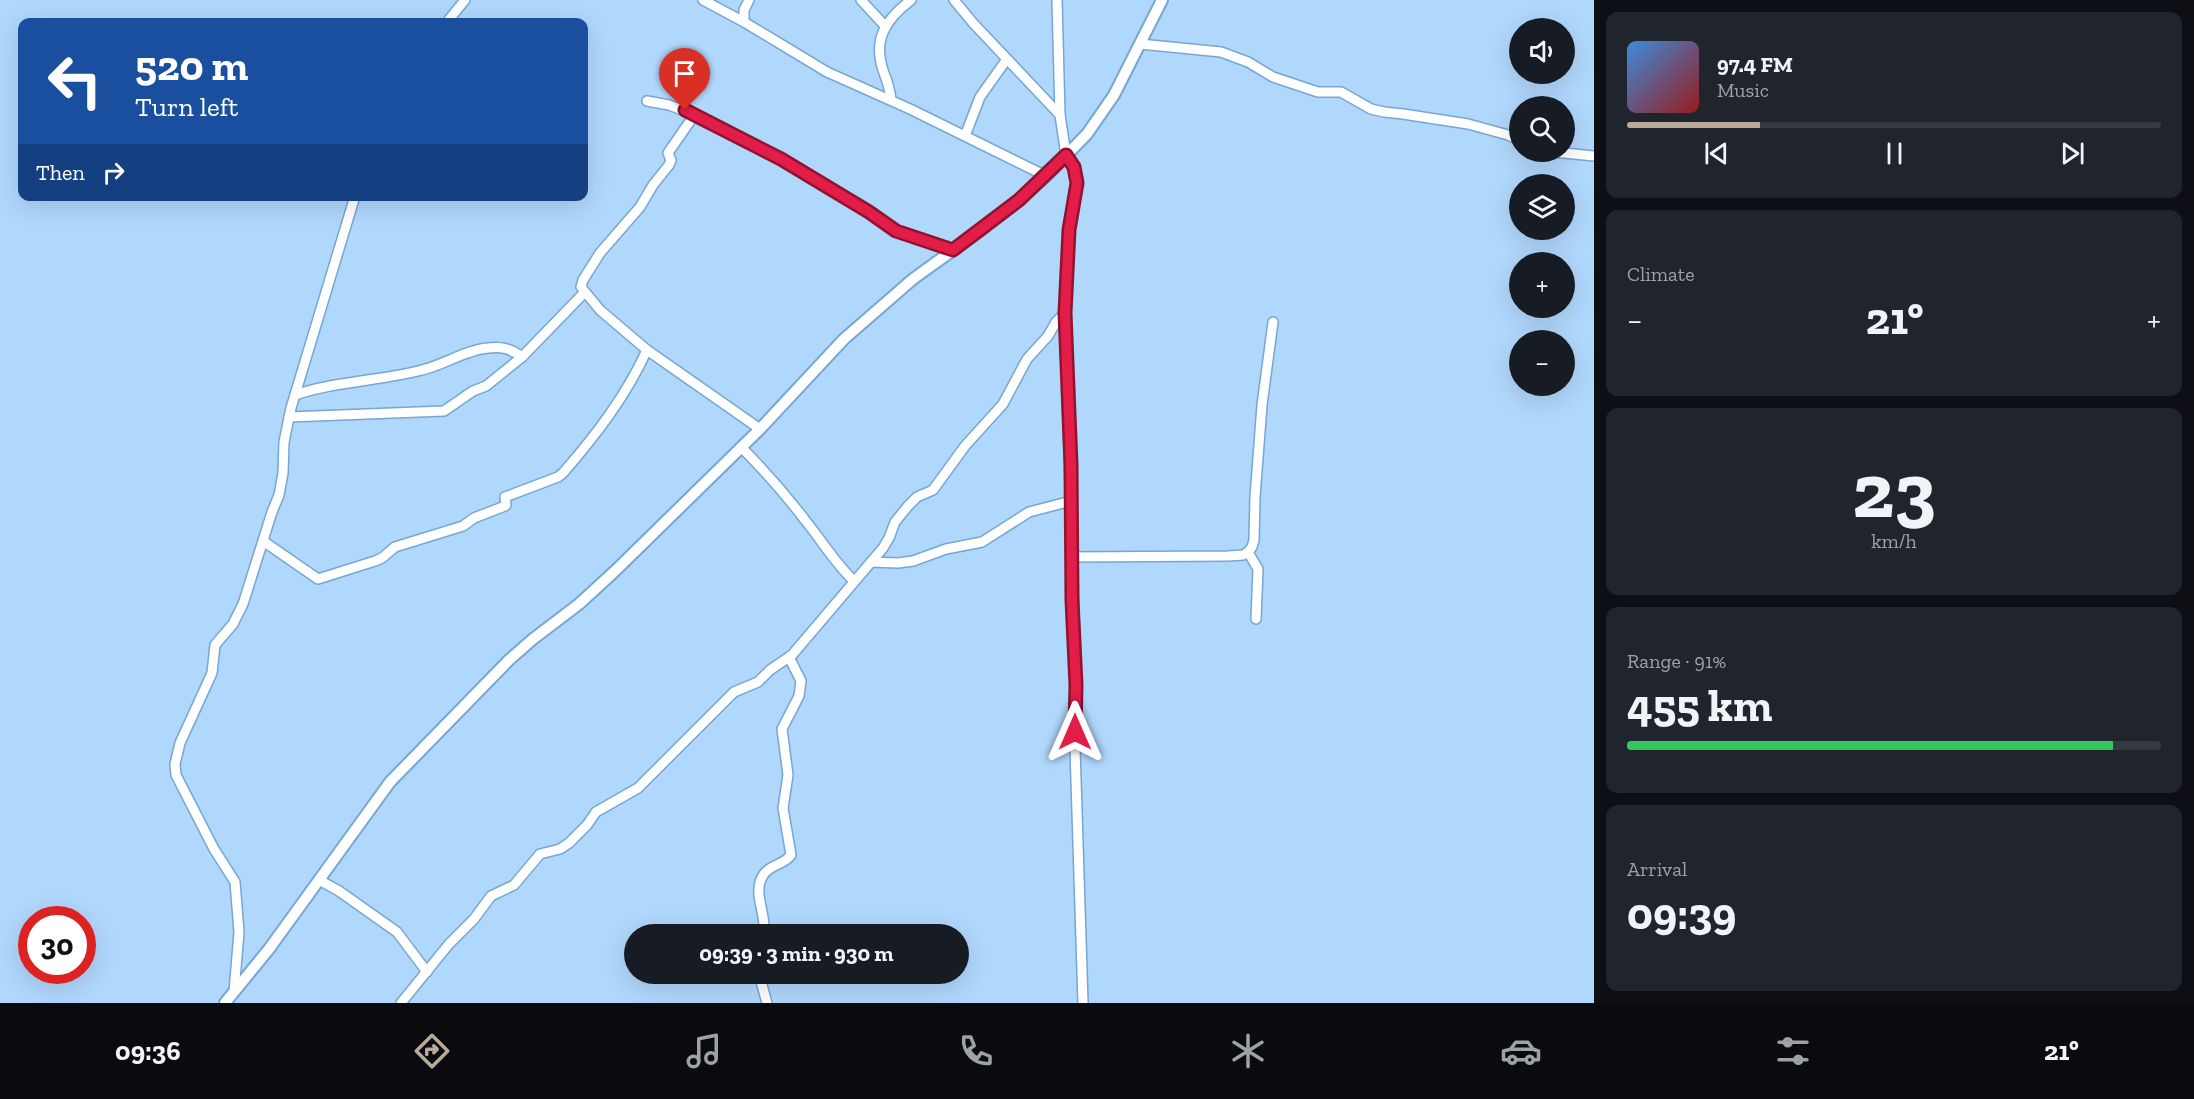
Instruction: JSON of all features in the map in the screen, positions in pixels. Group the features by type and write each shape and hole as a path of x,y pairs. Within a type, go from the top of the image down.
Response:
{"street":[{"path":"450,18 465,0"},
{"path":"703,0 826,72 891,100 1046,176"},
{"path":"744,22 744,10 749,0"},
{"path":"861,0 885,26"},
{"path":"891,100 890,88 878,50 888,21 911,0"},
{"path":"954,0 1060,115"},
{"path":"1057,0 1060,115 1066,155 1074,167 1077,183 1069,230 1065,313 1083,1003"},
{"path":"225,1003 269,949 390,782 516,653 579,604 760,429 844,339 913,279 1002,213 1046,176 1087,134 1106,108 1162,0"},
{"path":"1140,44 1221,52 1248,62 1273,77 1318,92 1341,92 1377,111 1468,124 1509,135"},
{"path":"965,136 980,97 1007,59"},
{"path":"647,101 669,105 695,114 781,159 896,231 953,250"},
{"path":"695,114 668,153 669,165 653,185 640,207 600,253 581,287 600,310 647,350 760,429"},
{"path":"1575,154 1594,156"},
{"path":"234,992 239,932 235,882 214,849 174,770 180,743 212,673 215,645 237,617 247,594 281,485 284,442 295,394 353,201"},
{"path":"289,417 444,411 473,391 486,386 522,357 584,293"},
{"path":"401,1003 448,944 474,919 491,896 514,885 540,854 560,849 569,843 596,812 639,788 734,692 758,682 770,670 789,657 883,548 895,522 908,506 917,497 933,490 965,446 1002,404 1027,359 1065,313"},
{"path":"1071,557 1228,556 1243,555 1252,548 1262,405 1273,322"},
{"path":"295,394 316,388 420,371 487,348 505,348 522,357"},
{"path":"263,541 318,579 375,561 395,547 463,526 474,518 505,506 505,498 509,495 558,477 563,473 632,382 647,350"},
{"path":"741,447 760,466 807,522 831,556 855,582"},
{"path":"871,562 913,561 946,549 981,542 1029,512 1071,501"},
{"path":"1248,552 1258,569 1256,619"},
{"path":"764,924 758,891 760,881 769,869 785,862 791,855 783,808 788,776 782,729 799,696 801,681 789,657"},
{"path":"319,880 339,891 397,932 427,972"},
{"path":"762,984 767,1003"}],"route":[{"path":"685,110 781,159 896,231 953,250 1019,200 1066,155 1074,167 1077,183 1069,230 1065,313 1071,465 1075,732"}]}
